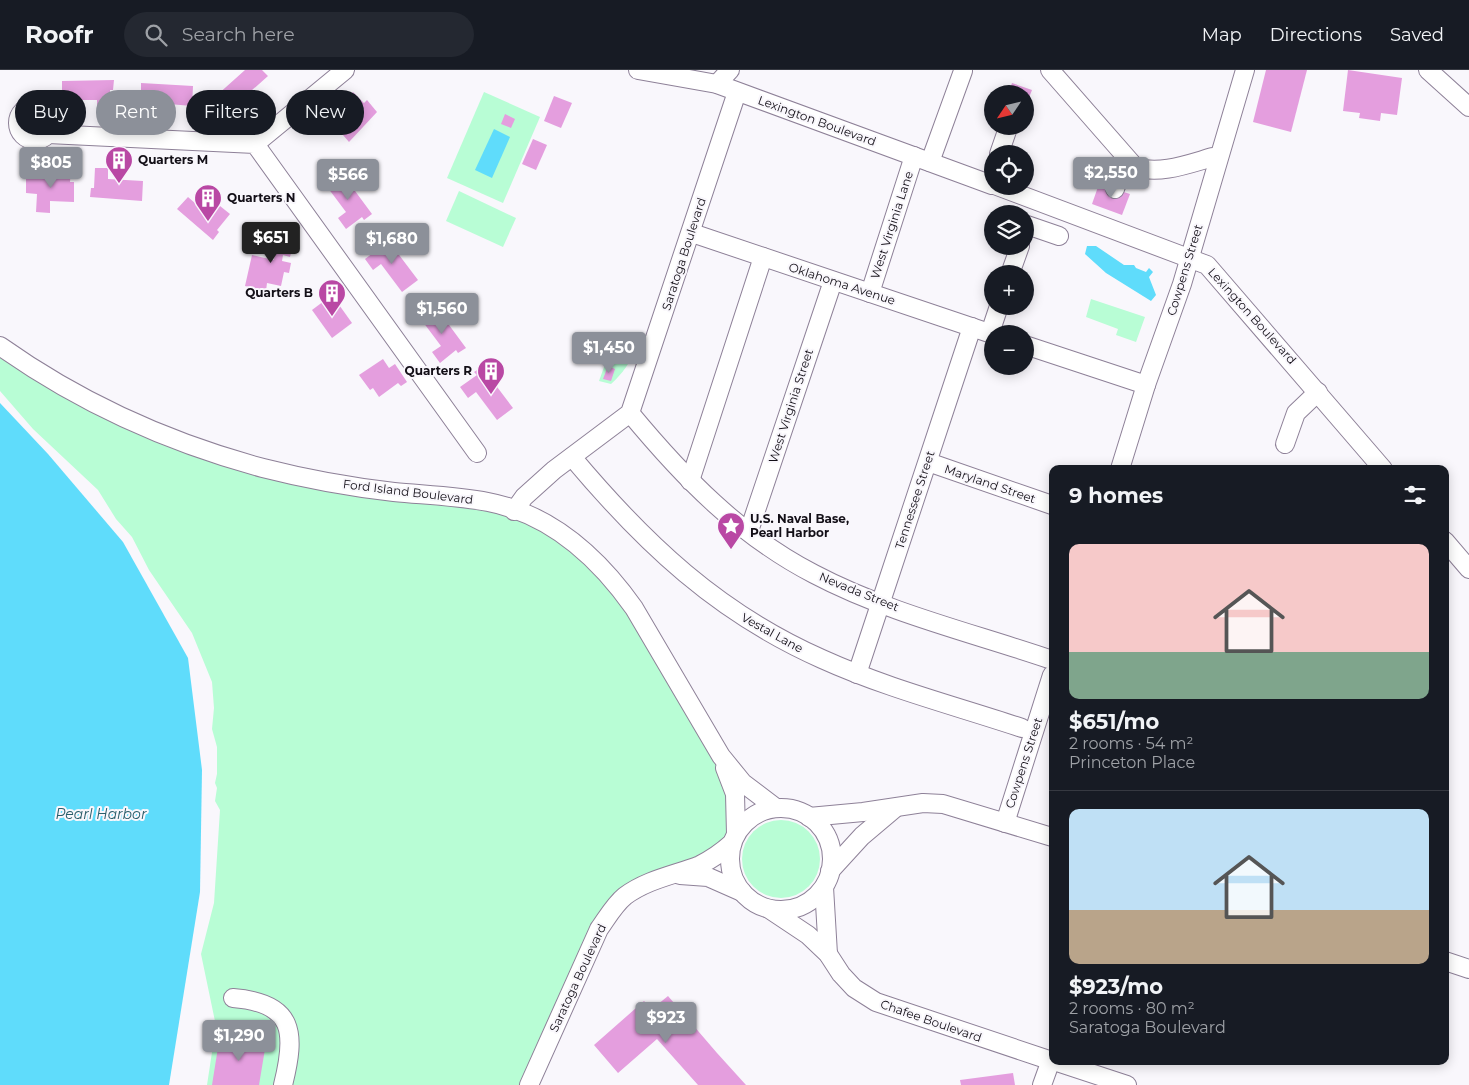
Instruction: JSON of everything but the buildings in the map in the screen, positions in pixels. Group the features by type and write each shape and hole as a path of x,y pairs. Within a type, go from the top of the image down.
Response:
{"street":[{"path":"69,135 255,144 345,70"},
{"name":"Lexington Boulevard","path":"638,70 717,84 922,159 984,178"},
{"path":"717,84 730,70"},
{"path":"1050,70 1135,167 1147,171 1168,169 1213,158"},
{"name":"Cowpens Street","path":"1121,465 1146,385 1173,313 1245,70"},
{"path":"1428,70 1469,107"},
{"name":"West Virginia Lane","path":"870,293 922,159 963,71"},
{"name":"Saratoga Boulevard","path":"630,413 692,234 737,92"},
{"path":"255,144 477,453"},
{"path":"1115,189 1126,158"},
{"name":"Lexington Boulevard","path":"1024,195 1190,257 1212,269 1381,465"},
{"path":"1033,205 1035,200"},
{"path":"1034,230 1059,236"},
{"name":"Oklahoma Avenue","path":"692,234 984,331"},
{"path":"690,481 762,257"},
{"name":"West Virginia Street","path":"749,531 833,281"},
{"name":"Tennessee Street","path":"857,674 928,462 948,394 972,327"},
{"name":"Ford Island Boulevard","path":"0,346 39,372 113,412 217,454 324,482 474,500 514,510 540,520 587,552 618,586 634,608 721,756 743,784 776,808"},
{"path":"1034,348 1146,385"},
{"path":"1285,444 1296,413 1318,392"},
{"path":"514,510 524,497 572,457 630,413"},
{"name":"Nevada Street","path":"630,413 690,481 725,515 778,553 813,574 881,602 1049,659"},
{"name":"Vestal Lane","path":"572,457 639,533 696,583 735,612 786,641 857,674 1022,728"},
{"name":"Maryland Street","path":"928,462 1049,504"},
{"path":"1457,546 1469,569"},
{"name":"Cowpens Street","path":"1005,823 1049,684"},
{"name":"Ford Island Boulevard","path":"721,756 735,794 734,839"},
{"path":"810,817 863,812 922,803 943,804 1049,836"},
{"path":"828,954 827,879 832,856 828,841 821,828 810,817 793,810 776,808 760,812 746,821 734,839 731,869 742,892 759,905 769,909 785,910 800,906 813,898 827,879 867,831 899,806"},
{"name":"Saratoga Boulevard","path":"529,1085 599,930 624,897 643,885 708,860 734,839"},
{"name":"Saratoga Boulevard","path":"672,874 708,877 742,892"},
{"name":"Chafee Boulevard","path":"769,909 808,934 828,954 841,974 854,988 876,1002 1049,1060"},
{"path":"1449,962 1469,968"},
{"path":"233,998 267,1004 280,1013 285,1021 290,1034 291,1046 283,1085"},
{"path":"1042,1085 1050,1065"},
{"name":"Chafee Boulevard","path":"1064,1065 1126,1085"}],"green space":[{"path":"484,92 540,117 503,203 447,178"},
{"path":"459,191 516,218 503,247 446,221"},
{"path":"1091,299 1145,317 1136,342 1116,335 1118,329 1086,317"},
{"path":"622,336 629,339 636,348 631,358 623,372 611,384 599,381 613,342"},
{"path":"0,351 217,454 514,511 604,568 735,794 732,843 624,897 529,1085 207,1085 216,1026 201,954 214,903 220,810 215,801 217,788 215,783 217,747 212,729 214,708 212,682 192,633 149,570 132,537 116,519 98,490 33,429 0,391"},
{"path":"781,820 796,823 809,831 817,844 820,859 817,874 809,887 796,895 781,898 766,895 753,887 745,874 742,859 745,844 753,831 766,823"}],"water":[{"path":"494,129 510,137 492,178 475,170"},
{"path":"1087,246 1096,246 1124,265 1134,265 1136,268 1146,272 1149,268 1153,272 1149,277 1156,295 1151,301 1106,273 1085,254"},
{"name":"Pearl Harbor","path":"0,403 48,454 123,542 188,658 202,770 200,892 169,1085 0,1085"}],"place":[{"name":"Quarters M","path":"119,184"},
{"name":"Quarters N","path":"208,222"},
{"name":"Quarters B","path":"332,317"},
{"name":"Quarters R","path":"491,395"},
{"name":"U.S. Naval Base, Pearl Harbor","path":"731,550"}]}
